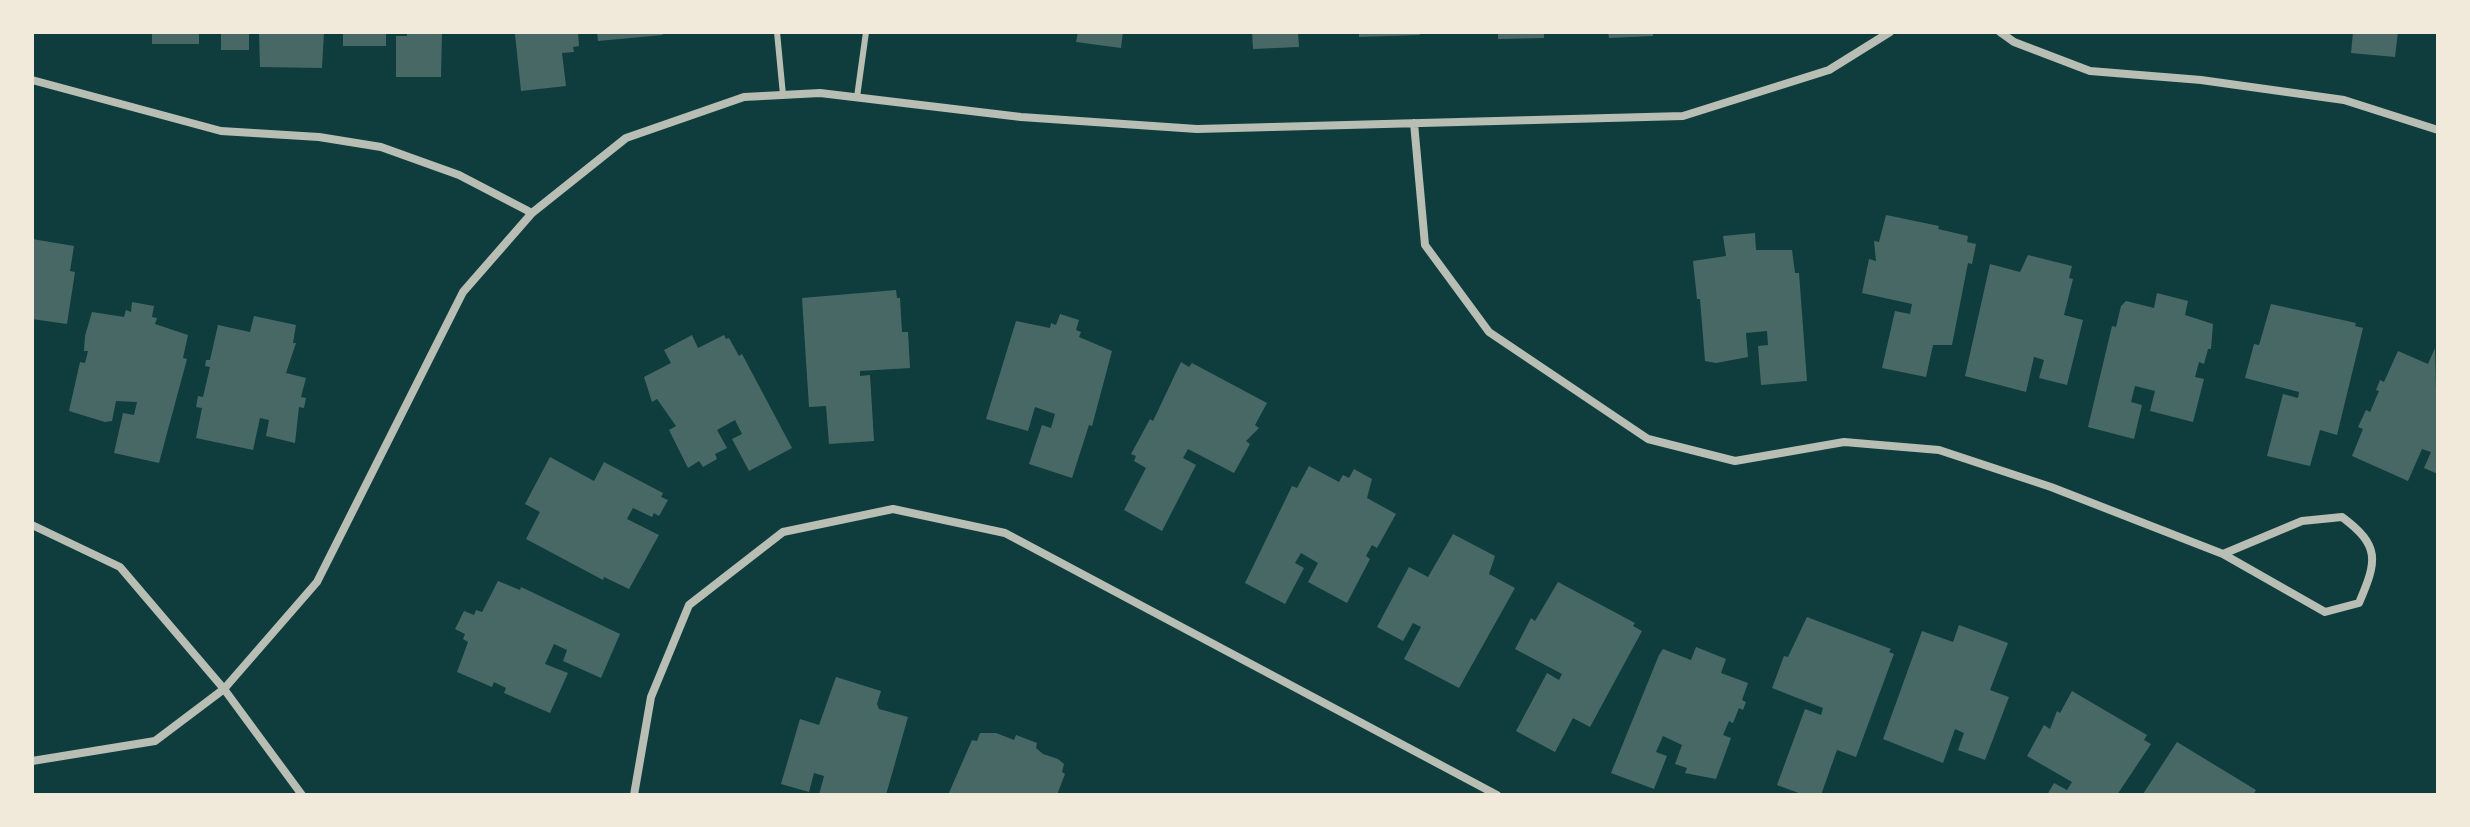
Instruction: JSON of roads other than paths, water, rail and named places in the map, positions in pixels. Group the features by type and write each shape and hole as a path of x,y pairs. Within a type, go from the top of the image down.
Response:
{"street":[{"path":"32,761 155,741 224,689 317,582 463,292 532,213 626,138 744,97 820,93 1021,117 1197,129 1683,116 1829,70 1890,32"},
{"path":"2000,32 2014,42 2090,71 2201,80 2344,100 2438,130"},
{"path":"32,80 221,131 319,137 381,147 459,175 532,213"},
{"path":"1414,123 1425,245 1443,270 1489,332 1648,439 1735,461 1844,442 1939,450 2051,487 2223,554 2325,612 2359,603 2374,568 2365,534 2342,517 2302,521 2223,554"},
{"path":"634,795 651,697 689,605 783,532 893,509 1005,533 1497,795"},
{"path":"32,525 120,567 224,689 302,795"}],"lane":[{"path":"777,32 783,95"},
{"path":"857,97 866,32"}]}
